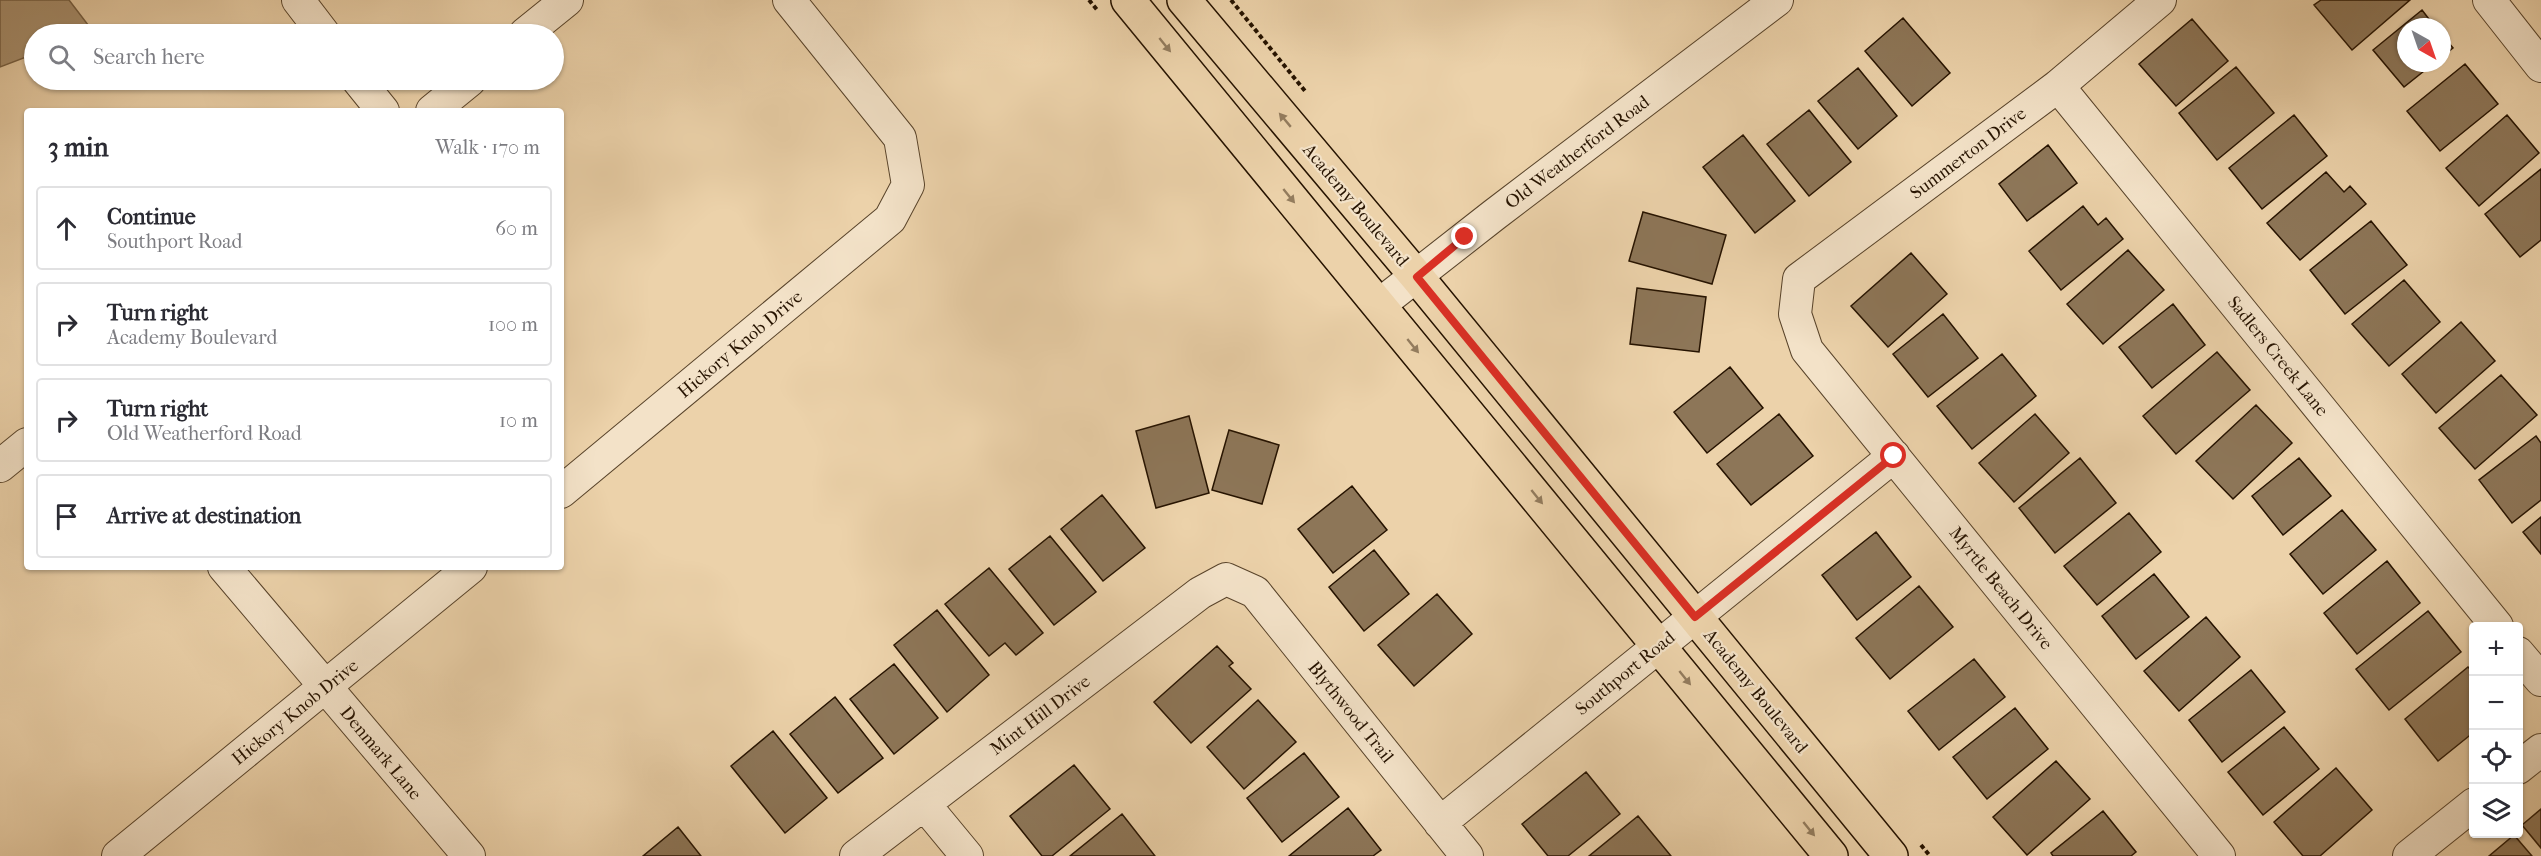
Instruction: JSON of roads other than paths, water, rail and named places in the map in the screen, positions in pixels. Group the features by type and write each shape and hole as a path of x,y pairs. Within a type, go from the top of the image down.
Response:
{"main road":[{"path":"1128,0 1831,856"},
{"name":"Academy Boulevard","path":"1184,0 1417,277 1891,856"}],"street":[{"path":"298,0 316,24"},
{"path":"537,24 567,0"},
{"name":"Hickory Knob Drive","path":"564,490 890,219 908,185 900,138 789,0"},
{"name":"Old Weatherford Road","path":"1379,305 1777,0"},
{"name":"Summerton Drive","path":"1795,314 1799,279 2058,86 2160,0"},
{"path":"2489,0 2541,66"},
{"name":"Sadlers Creek Lane","path":"2058,86 2493,622"},
{"path":"366,90 380,108"},
{"path":"436,108 458,90"},
{"name":"Myrtle Beach Drive","path":"1795,314 1807,350 2219,856"},
{"path":"0,466 24,446"},
{"name":"Southport Road","path":"1440,823 1894,456"},
{"name":"Denmark Lane","path":"227,570 469,856"},
{"name":"Hickory Knob Drive","path":"118,856 467,570"},
{"name":"Mint Hill Drive","path":"856,856 1200,593 1226,579"},
{"name":"Blythwood Trail","path":"1226,579 1255,592 1467,856"},
{"path":"2523,659 2541,680"},
{"path":"2523,764 2541,750"},
{"path":"924,804 967,856"},
{"path":"2409,856 2469,808"}]}
